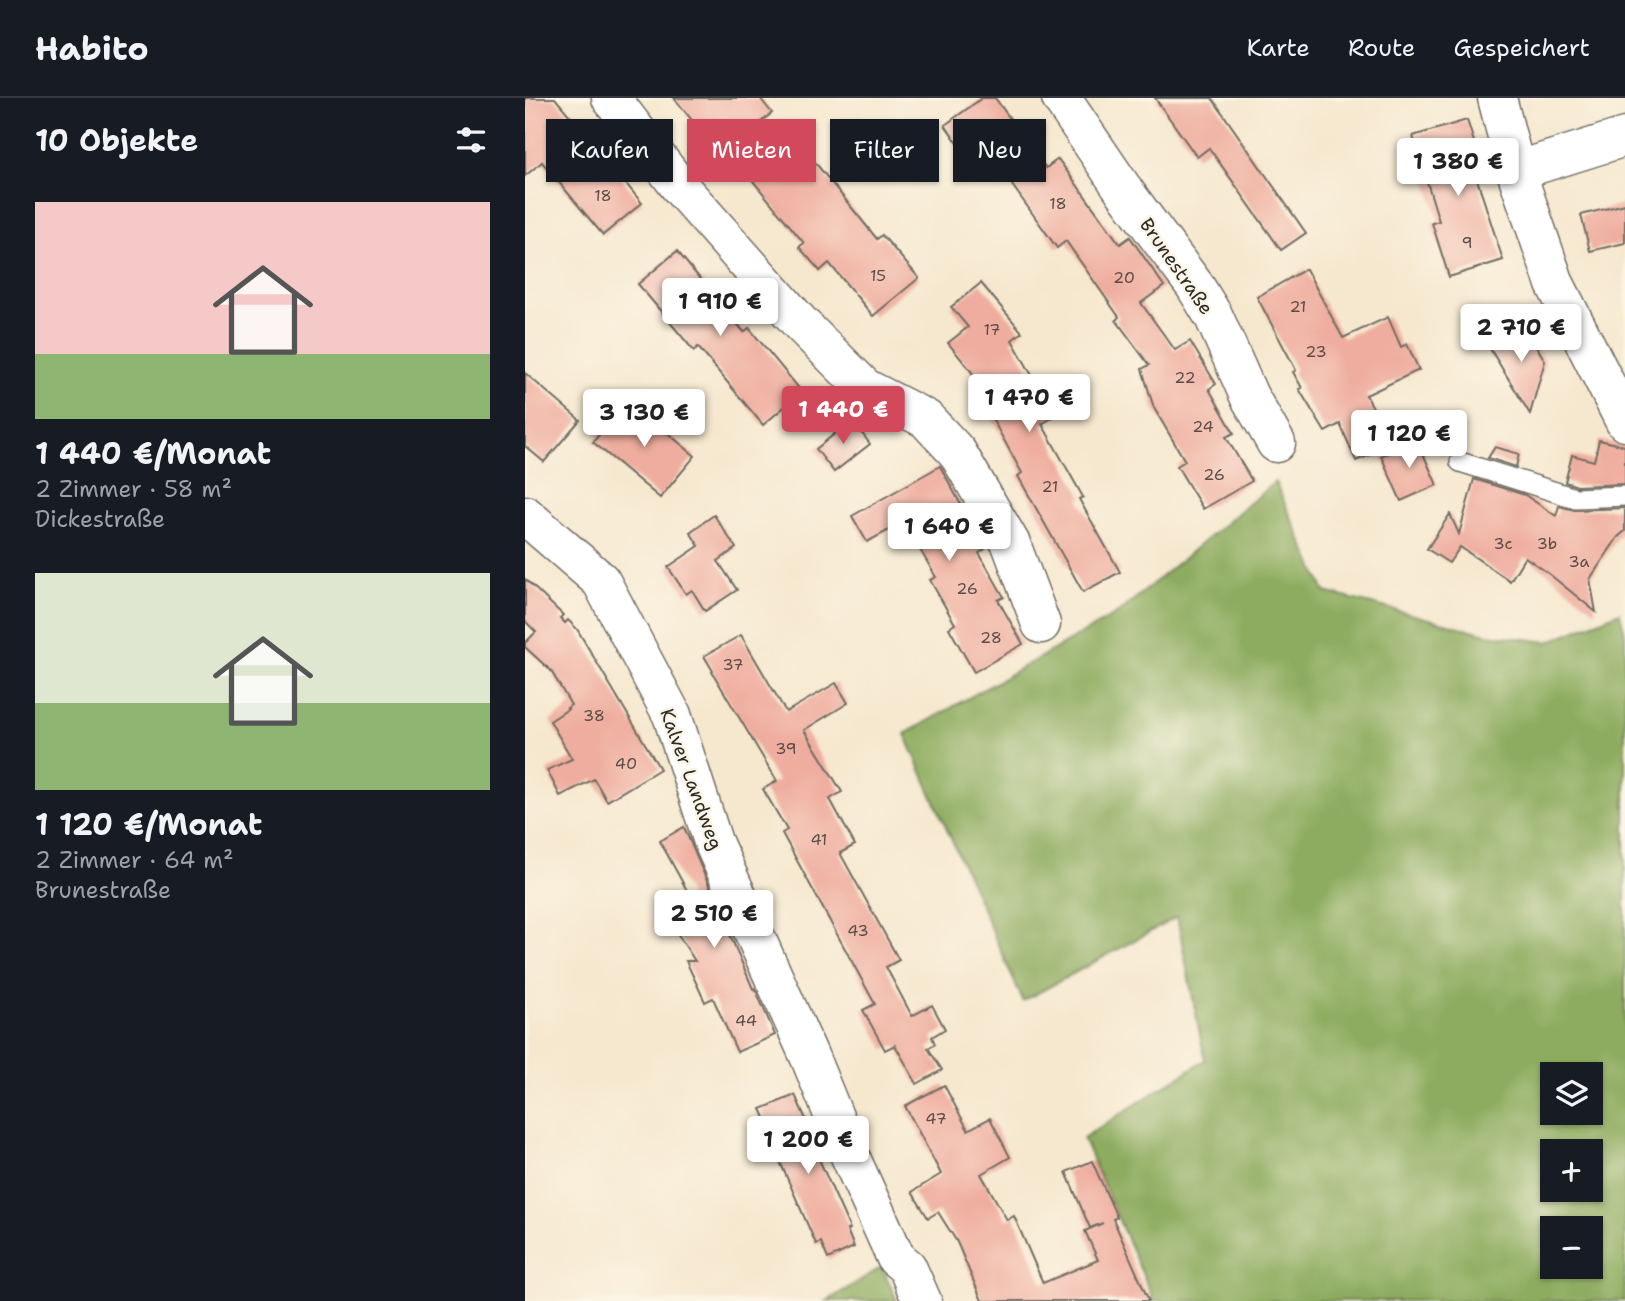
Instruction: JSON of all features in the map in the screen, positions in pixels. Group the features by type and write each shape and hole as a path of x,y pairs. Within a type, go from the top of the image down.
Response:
{"street":[{"path":"611,98 679,186 801,324 865,388 926,419 957,452 1011,544 1041,624"},
{"name":"Brunestraße","path":"1061,98 1125,192 1195,286 1214,317 1249,396 1276,443"},
{"path":"1497,98 1516,171 1555,284 1625,422"},
{"path":"1516,171 1625,137"},
{"name":"Kalver Landweg","path":"525,515 601,581 672,715 713,842 896,1258 908,1267 922,1301"}],"lane":[{"path":"1460,463 1575,498 1625,496"}],"green space":[{"path":"1275,482 1325,592 1487,634 1548,642 1620,612 1625,634 1625,1301 1154,1301 1083,1138 1205,1060 1177,917 1023,1001 905,734 1118,613"},
{"path":"882,1267 897,1301 827,1301"}],"building":[{"path":"525,98 555,98 572,119 546,119 546,167 542,162 525,176"},
{"path":"674,98 760,98 772,113 764,119 691,119"},
{"path":"982,98 995,98 1010,119 953,119"},
{"path":"1155,98 1212,98 1306,233 1281,250 1209,148 1197,157"},
{"path":"953,119 953,136 945,125"},
{"path":"1467,120 1484,173 1476,176 1503,260 1449,277 1432,223 1439,221 1413,136"},
{"path":"1058,159 1120,244 1130,237 1164,286 1141,303 1175,350 1190,341 1216,384 1209,389 1234,433 1226,437 1252,481 1203,509 1177,466 1185,461 1154,408 1142,369 1149,365 1116,320 1119,317 1066,241 1057,248 1010,182 1046,182 1046,168"},
{"path":"816,163 877,239 882,235 919,278 873,316 829,263 820,271 799,247 804,243 754,182 816,182"},
{"path":"559,182 625,182 642,203 603,235"},
{"path":"1625,204 1625,243 1590,251 1581,215"},
{"path":"677,251 744,332 749,328 802,392 763,425 698,347 694,351 638,284"},
{"path":"1306,269 1343,338 1388,317 1401,347 1407,344 1419,370 1366,395 1394,445 1356,461 1340,424 1325,432 1299,389 1302,388 1293,372 1296,370 1257,297"},
{"path":"981,283 1022,332 1012,340 1055,416 1042,424 1083,497 1079,499 1120,572 1083,592 1018,476 1022,473 983,402 992,397 948,343 968,327 951,307"},
{"path":"1524,325 1545,361 1530,414 1489,347"},
{"path":"525,373 580,420 544,462 525,446"},
{"path":"628,400 695,456 660,498 593,442"},
{"path":"852,420 870,444 834,472 816,449"},
{"path":"1417,440 1437,485 1401,501 1381,456"},
{"path":"1599,440 1625,446 1625,484 1577,486 1565,482 1572,455 1594,461"},
{"path":"1495,447 1519,454 1516,467 1488,458"},
{"path":"940,466 985,549 979,553 1004,597 998,600 1023,644 974,672 949,628 955,624 930,580 936,577 904,522 867,542 852,516"},
{"path":"1474,479 1525,495 1556,516 1559,506 1575,510 1625,508 1625,531 1618,537 1590,579 1596,612 1525,557 1510,581 1460,547 1449,563 1427,549 1450,514 1459,534"},
{"path":"714,515 736,548 718,561 737,590 705,611 692,590 686,594 668,567 699,546 690,532"},
{"path":"525,579 563,615 560,618 565,623 568,620 577,629 660,769 607,801 594,779 560,796 547,770 572,759 550,721 571,705 551,671 525,647 525,643 536,632 525,621"},
{"path":"741,635 786,712 836,683 848,703 804,730 842,792 830,799 855,845 840,853 899,960 886,967 912,1016 932,1005 945,1029 932,1037 935,1044 928,1048 942,1070 917,1084 895,1045 885,1050 863,1010 875,1004 782,833 787,830 763,789 777,781 704,656"},
{"path":"684,827 775,1035 737,1052 713,998 705,1002 686,961 695,961 677,933 681,931 666,907 690,896 660,841"},
{"path":"944,1085 968,1130 990,1118 1010,1157 981,1174 1007,1220 1014,1216 1043,1283 1098,1260 1085,1231 1103,1223 1090,1228 1066,1172 1092,1161 1117,1217 1113,1219 1149,1301 982,1301 957,1242 938,1212 928,1218 912,1192 941,1174 905,1106"},
{"path":"795,1095 814,1137 810,1139 850,1229 847,1230 854,1247 828,1259 821,1242 816,1244 774,1148 778,1146 761,1109"}]}
